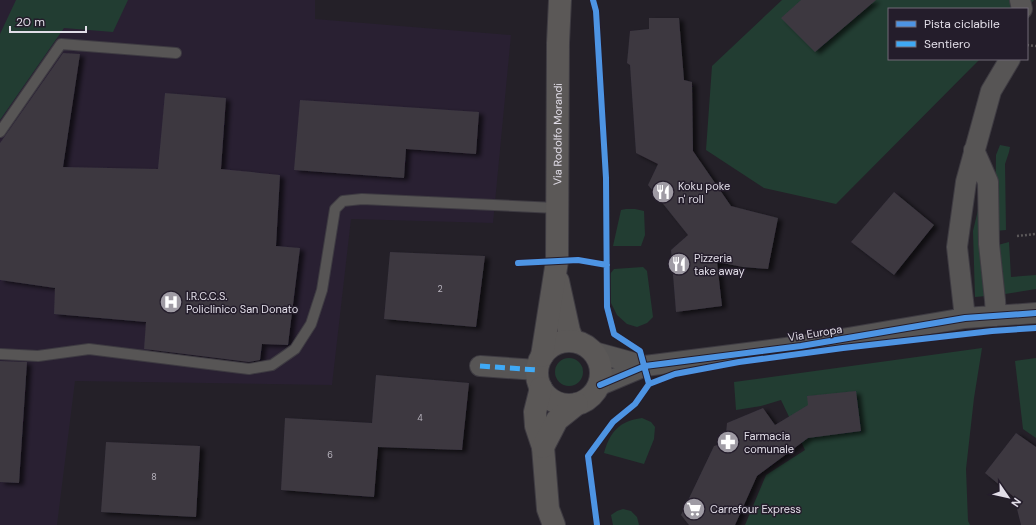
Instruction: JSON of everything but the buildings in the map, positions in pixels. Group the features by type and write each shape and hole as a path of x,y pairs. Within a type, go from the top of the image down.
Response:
{"street":[{"name":"Via Rodolfo Morandi","path":"554,525 548,509 543,447 536,426 535,412 557,261 556,208 560,0"},
{"path":"965,318 957,247 966,182 991,91 1009,60"},
{"path":"974,150 988,182 989,244 996,300 996,316"},
{"name":"Via Rodolfo Morandi","path":"556,268 568,331 573,341"},
{"name":"Via Europa","path":"600,385 645,366 801,346 965,318 1036,313"},
{"path":"543,447 557,420 577,404 594,394 600,385 602,374 600,362 594,352 584,344 573,341 561,341 550,347 540,371 547,397 566,405 577,404"},
{"name":"Via Europa","path":"594,352 645,366"},
{"path":"480,366 540,371"}],"lane":[{"path":"0,132 61,44 176,53"},
{"path":"0,354 38,356 88,349 249,369 272,365 295,349 311,324 322,290 335,209 343,201 362,199 556,208"}],"path":[{"path":"1017,236 1036,234"}],"shaded area":[{"name":"I.R.C.C.S. Policlinico San Donato","path":"0,0 315,0 315,19 511,35 493,223 351,219 332,385 75,381 57,525 0,525"}],"green space":[{"path":"16,0 128,0 113,32 64,28 0,120 0,34"},
{"path":"782,0 1034,0 1027,8 888,8 888,60 979,60 836,204 764,188 706,150 712,66"},
{"path":"1000,145 1010,147 1005,164 1006,230 995,231 996,155"},
{"path":"626,209 644,211 645,235 641,246 613,246 621,210"},
{"path":"978,210 983,225 986,296 975,297 973,231"},
{"path":"1009,242 1011,277 1036,275 1036,289 1005,294 1001,286 998,245"},
{"path":"643,267 647,271 653,317 647,323 637,327 627,324 617,315 610,301 610,274 614,269"},
{"path":"982,348 974,398 966,469 968,521 970,525 745,525 766,475 805,450 781,400 761,406 736,410 734,382"},
{"path":"569,358 579,362 583,372 579,382 569,386 559,382 555,372 559,362"},
{"path":"1036,358 1036,438 1023,429 1015,361"},
{"path":"642,418 651,422 655,427 654,439 644,464 604,453 609,439 621,425"},
{"path":"623,509 631,511 637,517 639,525 613,525 611,515"}],"marked path":[{"path":"480,366 537,370"}],"cycle path":[{"path":"593,0 596,11 606,178 607,307 614,334 640,351 649,384"},
{"path":"518,263 578,260 607,265"},
{"path":"600,385 645,366 801,346 965,318 1036,313"},
{"path":"597,525 588,456 613,422 635,404 649,384 675,374 739,362 843,348 992,331 1036,328"}],"place":[{"name":"Koku poke n' roll","path":"663,192"},
{"name":"Pizzeria take away","path":"679,264"},
{"name":"I.R.C.C.S. Policlinico San Donato","path":"171,302"},
{"name":"Farmacia comunale","path":"728,442"},
{"name":"Carrefour Express","path":"694,509"}]}
